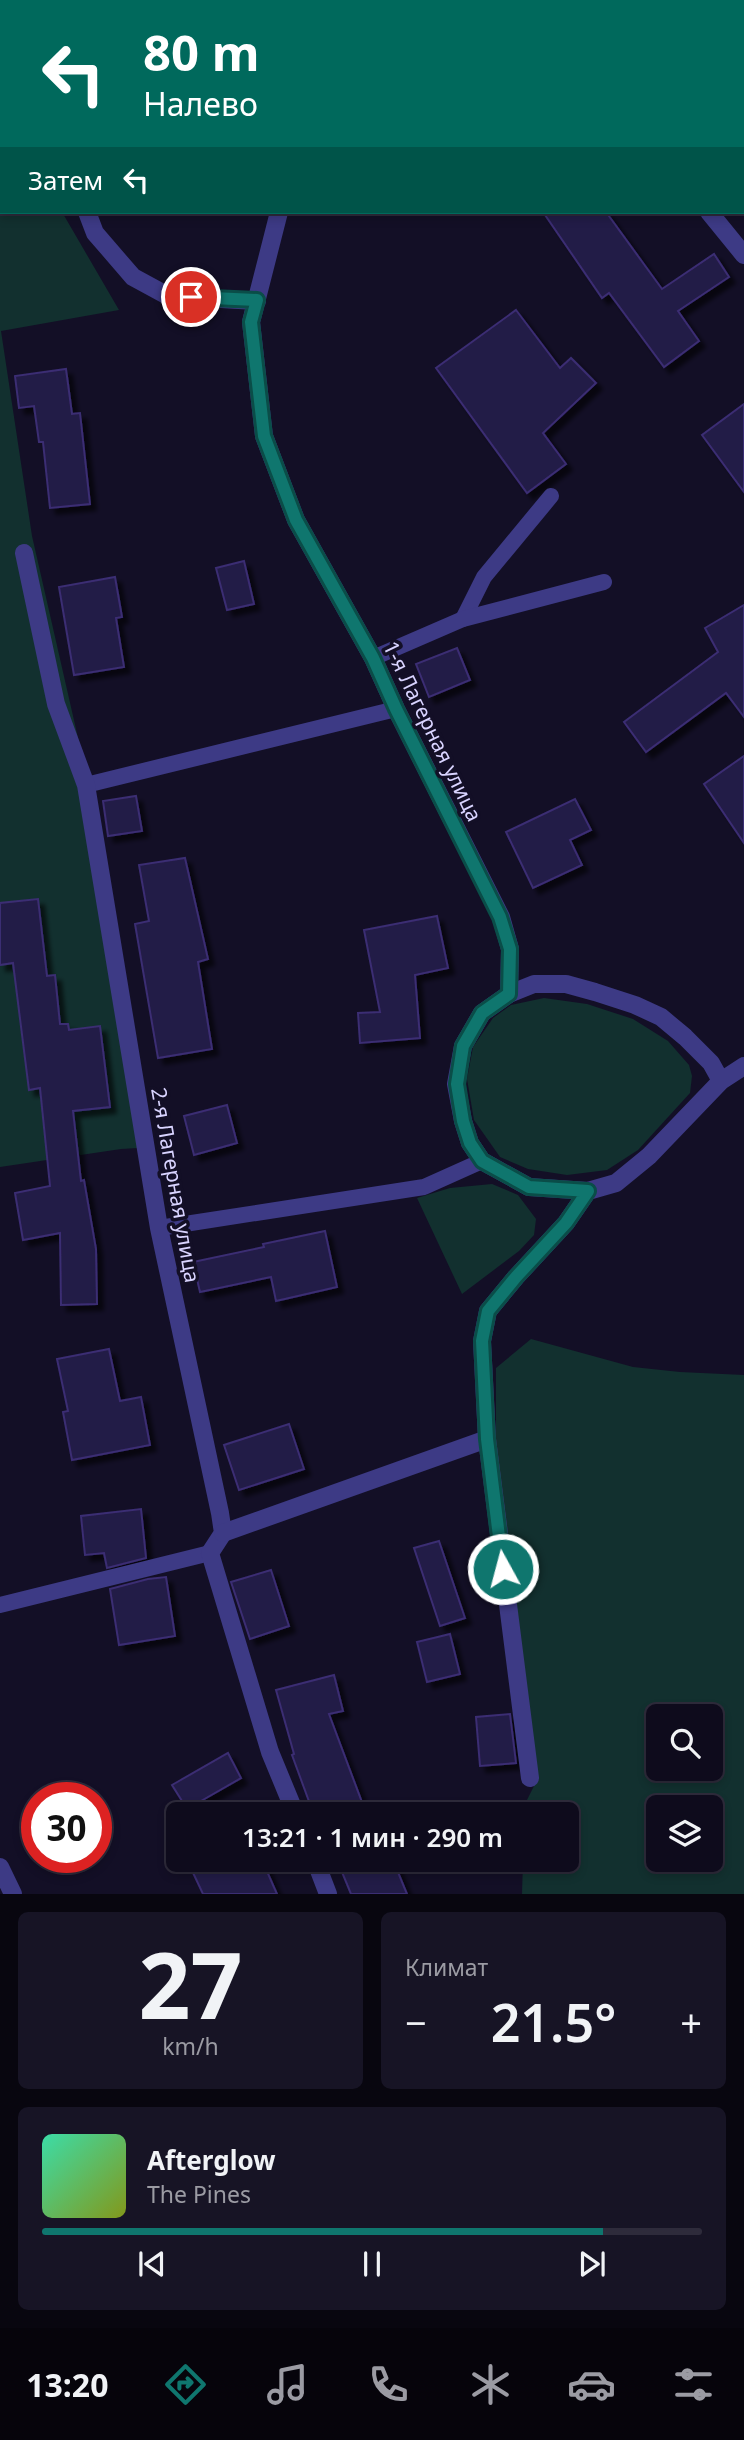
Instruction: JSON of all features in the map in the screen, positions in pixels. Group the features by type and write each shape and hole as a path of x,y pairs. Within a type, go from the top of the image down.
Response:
{"street":[{"path":"88,214 95,233 133,277 169,296 257,300"},
{"name":"1-я Лагерная улица","path":"278,214 251,322 264,436 296,520 373,658 500,917 510,949 509,994"},
{"path":"711,214 742,249"},
{"name":"2-я Лагерная улица","path":"24,553 56,704 86,785 159,1228 223,1533"},
{"path":"721,1081 710,1063 661,1017 635,1005 566,984 534,984 509,994 482,1013 463,1046 457,1084 463,1121 470,1143 482,1161 529,1187 588,1191 616,1183 649,1156 721,1081 744,1066"},
{"path":"530,1778 487,1439 482,1341 488,1311 566,1223 588,1191"},
{"path":"291,1802 270,1752 210,1553 223,1533 487,1439"},
{"path":"0,1867 13,1894"},
{"path":"320,1872 328,1894"}],"lane":[{"path":"463,619 484,577 551,496"},
{"path":"373,658 463,619 604,582"},
{"path":"86,785 396,709"},
{"path":"159,1228 424,1187 482,1161"},
{"path":"0,1605 210,1553"}],"green space":[{"path":"0,214 63,214 119,310 1,331 32,536 89,786 154,1147 121,1149 0,1167"},
{"path":"544,998 587,1004 633,1019 668,1041 689,1065 692,1076 690,1093 638,1150 607,1170 567,1175 528,1169 500,1157 474,1120 467,1079 473,1047 493,1018 511,1005"},
{"path":"492,1184 518,1195 536,1219 534,1235 519,1251 462,1294 417,1198 450,1188"},
{"path":"531,1339 633,1367 744,1375 744,1894 522,1894 523,1872 579,1872 579,1802 526,1802 537,1780 496,1442 496,1368"}],"building":[{"path":"544,214 607,214 662,289 714,254 729,277 678,311 699,341 664,367 609,293 602,298"},
{"path":"516,310 560,368 571,358 596,383 543,433 566,464 527,493 436,368"},
{"path":"66,369 72,414 80,413 90,504 50,508 43,442 39,442 34,406 19,408 15,376"},
{"path":"744,404 744,492 702,435"},
{"path":"244,561 254,604 227,610 216,568"},
{"path":"115,577 122,617 116,618 124,667 74,675 59,587"},
{"path":"744,605 744,717 726,693 646,752 624,722 718,652 705,628"},
{"path":"457,648 470,680 429,697 416,664"},
{"path":"744,756 744,843 704,784"},
{"path":"136,796 142,831 108,836 103,801"},
{"path":"575,799 591,830 570,840 582,865 533,888 506,832"},
{"path":"185,858 208,959 198,962 212,1049 158,1058 135,924 149,921 139,865"},
{"path":"38,899 47,976 55,975 60,1024 68,1024 69,1030 100,1026 110,1107 73,1111 81,1181 84,1180 96,1249 97,1304 61,1305 60,1233 23,1240 15,1193 50,1186 40,1088 29,1090 13,963 0,965 0,903"},
{"path":"437,916 448,968 415,975 420,1038 360,1043 358,1013 380,1012 364,930"},
{"path":"227,1105 237,1143 194,1155 184,1116"},
{"path":"325,1231 337,1287 276,1301 271,1277 200,1292 193,1262"},
{"path":"109,1349 120,1401 141,1397 150,1445 72,1460 63,1412 68,1411 57,1359"},
{"path":"289,1424 304,1469 239,1490 224,1445"},
{"path":"141,1509 146,1558 107,1568 104,1553 85,1555 81,1516"},
{"path":"439,1541 465,1618 440,1626 414,1548"},
{"path":"271,1570 289,1626 250,1639 231,1582"},
{"path":"166,1577 175,1636 119,1645 110,1589"},
{"path":"450,1634 460,1674 427,1682 417,1642"},
{"path":"334,1675 343,1711 329,1714 362,1802 309,1802 292,1755 294,1754 276,1690"},
{"path":"510,1714 516,1763 480,1766 476,1717"},
{"path":"228,1753 241,1778 199,1802 183,1802 172,1785"},
{"path":"193,1872 267,1872 277,1894 203,1894"},
{"path":"342,1872 398,1872 407,1894 351,1894"}],"route":[{"path":"191,297 257,300 251,322 264,436 296,520 373,658 500,917 510,949 509,994 482,1013 463,1046 457,1084 463,1121 470,1143 482,1161 529,1187 588,1191 566,1223 488,1311 482,1341 487,1439 503,1569"}]}
